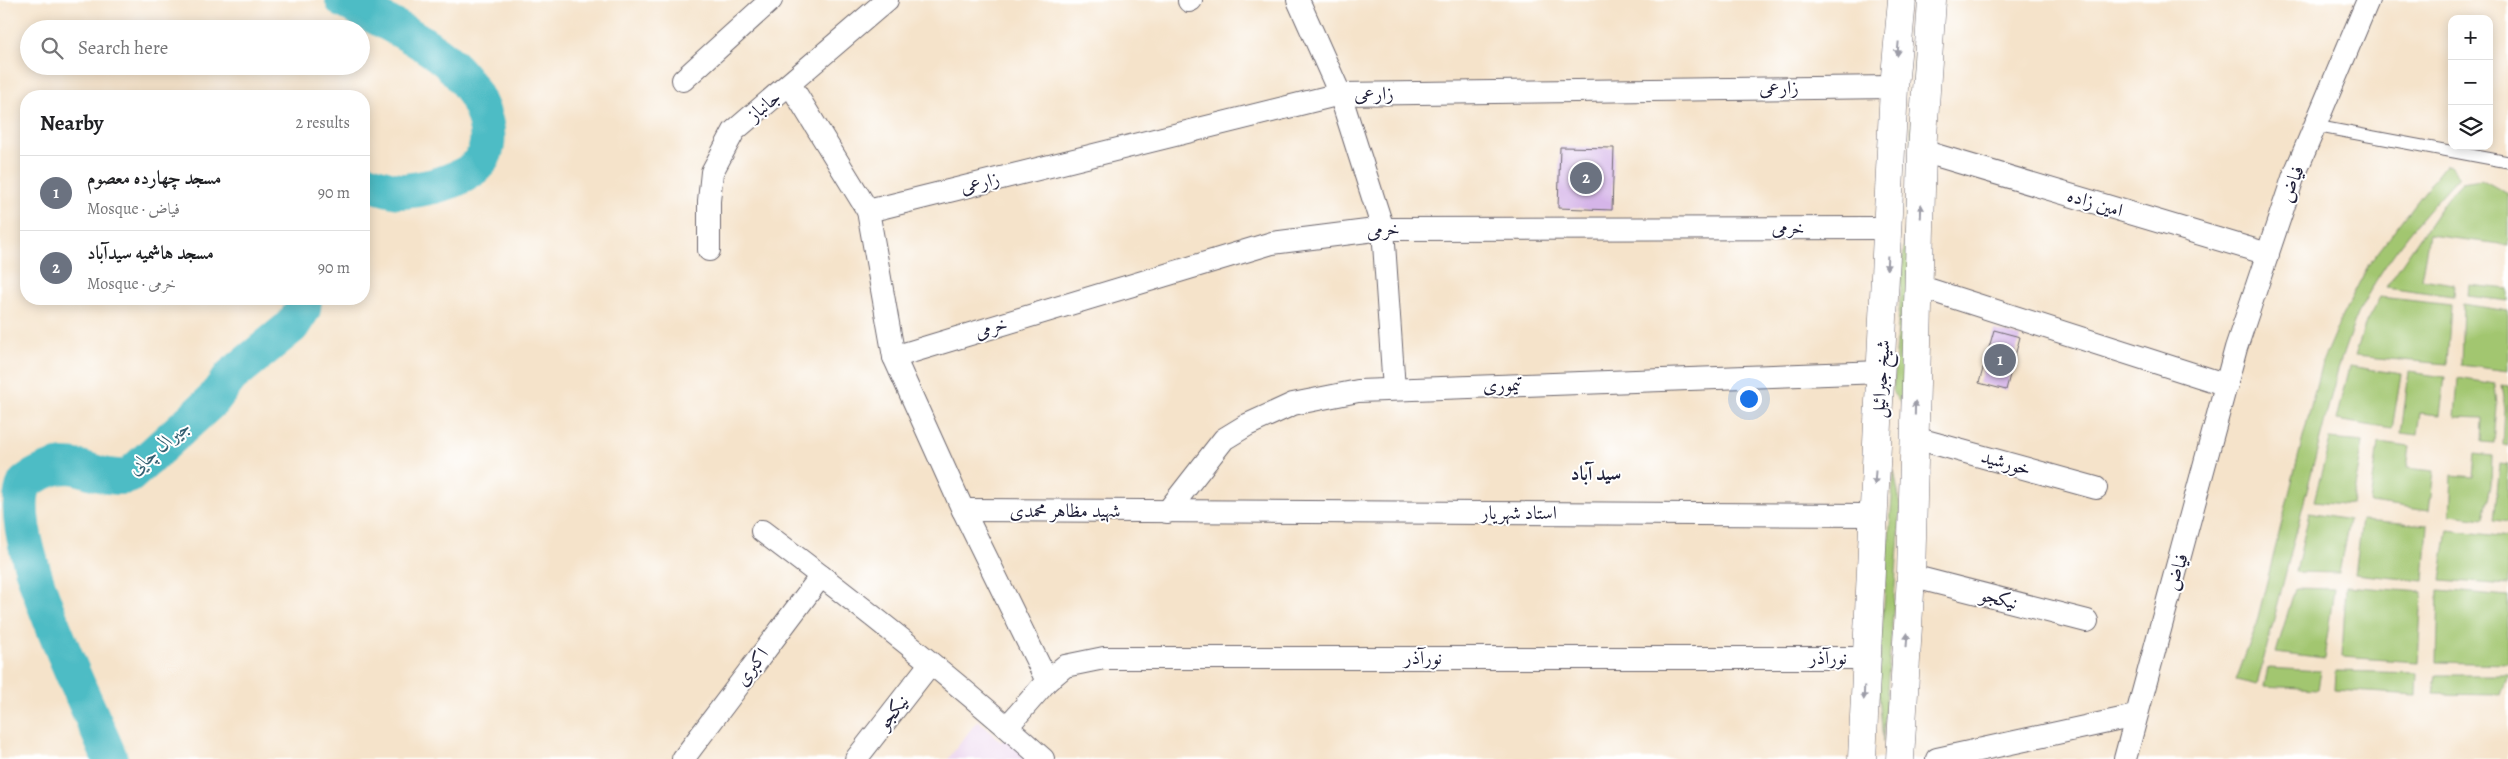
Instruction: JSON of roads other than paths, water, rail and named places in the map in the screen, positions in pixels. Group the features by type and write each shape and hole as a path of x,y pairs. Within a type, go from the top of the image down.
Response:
{"street":[{"path":"683,80 771,0"},
{"path":"1298,0 1340,94 1383,229 1394,389"},
{"name":"شیخ جبرائیل","path":"1862,759 1872,515 1882,372 1889,228 1894,86 1902,0"},
{"name":"شیخ جبرائیل","path":"1900,759 1911,576 1922,152 1932,0"},
{"path":"2315,126 2368,0"},
{"name":"جانباز","path":"709,250 709,201 712,172 734,131 883,1"},
{"path":"790,84 868,211 894,357 964,510 1047,681"},
{"name":"زارعی","path":"868,211 1340,94 1894,86"},
{"name":"فیاض","path":"2126,759 2135,716 2183,550 2236,348 2293,178 2315,126"},
{"name":"امین زاده","path":"1922,152 2268,254"},
{"name":"خرمی","path":"894,357 1272,243 1383,229 1889,228"},
{"path":"1918,286 2227,385"},
{"name":"تیموری","path":"1167,512 1224,439 1247,425 1293,404 1358,391 1882,372"},
{"path":"1877,438 1915,438"},
{"name":"خورشید","path":"1915,438 2096,488"},
{"name":"شهید مظاهر محمدی","path":"964,510 1167,512"},
{"name":"استاد شهریار","path":"1167,512 1872,515"},
{"path":"762,532 821,576 930,664 1043,759"},
{"name":"اکبری","path":"683,759 821,576"},
{"name":"نیکجو","path":"1911,576 2087,621"},
{"name":"نورآذر","path":"1007,727 1047,681 1065,666 1104,658 1866,658"},
{"name":"نیکجو","path":"856,759 930,664"},
{"path":"1937,759 2135,716"}],"lane":[{"path":"2315,126 2508,162"}],"waterway":[{"name":"جیرال چایی","path":"343,0 408,34 452,66 470,87 486,122 487,146 483,157 471,171 450,181 413,190 400,191 370,183"},
{"name":"جیرال چایی","path":"110,759 50,620 35,578 25,540 21,507 25,483 48,470 70,466 107,476 129,476 213,400 231,376 292,326 303,309 303,305"}],"place":[{"name":"مسجد هاشمیه سیدآباد","path":"1586,178"},
{"name":"مسجد چهارده معصوم","path":"2000,360"}],"district":[{"name":"سید آباد","path":"1596,473"}]}
